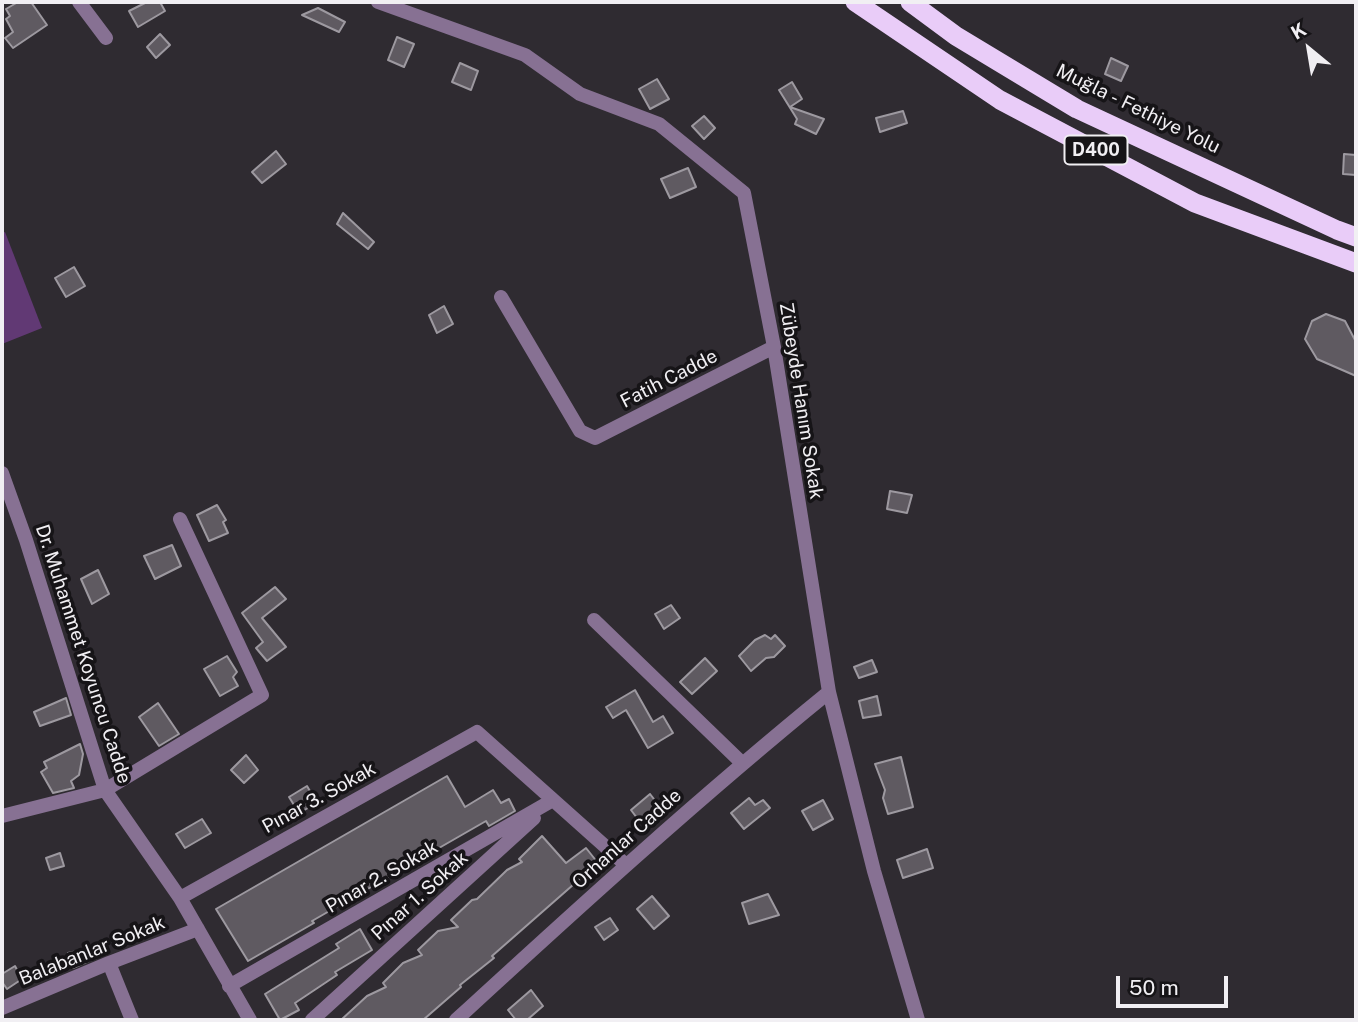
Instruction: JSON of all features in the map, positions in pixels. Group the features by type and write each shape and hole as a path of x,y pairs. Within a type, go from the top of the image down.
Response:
{"highway":[{"name":"D400","path":"855,2 1000,100 1195,203 1356,263"},
{"name":"Muğla - Fethiye Yolu","path":"910,2 956,36 1077,109 1356,237"}],"street":[{"path":"79,2 106,38"},
{"name":"Zübeyde Hanım Sokak","path":"378,2 525,55 580,94 659,124 744,193 774,347 829,692 874,871 918,1020"},
{"name":"Fatih Cadde","path":"501,297 580,431 595,438 774,347"},
{"name":"Dr. Muhammet Koyuncu Cadde","path":"2,473 26,540 105,790 180,898 250,1020"},
{"path":"2,816 105,790 262,695 180,519"},
{"path":"594,620 742,763"},
{"name":"Orhanlar Cadde","path":"456,1020 626,865 742,763 829,692"},
{"name":"Pınar 3. Sokak","path":"180,898 477,732 553,800"},
{"path":"553,800 626,865"},
{"name":"Pınar 2. Sokak","path":"229,986 553,800"},
{"name":"Pınar 1. Sokak","path":"312,1020 553,800"},
{"name":"Balabanlar Sokak","path":"2,1008 108,963 198,929"},
{"path":"108,963 131,1020"}],"shaded area":[{"path":"5,232 42,328 2,344 2,233"}],"building":[{"path":"18,2 31,2 47,25 13,48 5,38 13,32 6,19 10,16 6,9"},
{"path":"147,2 160,2 165,11 138,27 129,11"},
{"path":"318,8 345,22 339,32 302,15"},
{"path":"160,34 170,45 156,58 147,47"},
{"path":"397,37 414,44 404,67 388,60"},
{"path":"1111,58 1128,66 1121,81 1105,74"},
{"path":"460,63 478,71 471,90 452,82"},
{"path":"657,79 669,99 650,109 639,89"},
{"path":"792,82 802,99 790,107 824,119 816,134 795,124 797,119 779,90"},
{"path":"903,111 907,123 880,132 876,118"},
{"path":"704,116 715,128 704,139 692,126"},
{"path":"276,151 286,164 262,183 252,172"},
{"path":"1344,154 1356,155 1356,175 1343,174"},
{"path":"688,168 696,187 670,198 661,179"},
{"path":"343,213 374,242 368,249 337,224"},
{"path":"74,267 85,286 66,297 55,278"},
{"path":"444,306 453,324 437,333 429,315"},
{"path":"1326,314 1345,321 1356,342 1356,376 1317,359 1305,339 1312,321"},
{"path":"890,491 912,495 907,513 887,509"},
{"path":"217,505 226,520 223,522 228,533 209,541 197,515"},
{"path":"172,545 181,566 155,579 144,556"},
{"path":"98,570 109,594 92,604 81,579"},
{"path":"275,587 286,599 262,618 286,647 267,661 256,648 263,642 242,613"},
{"path":"671,605 680,618 664,629 655,614"},
{"path":"765,635 771,639 775,635 785,646 774,657 766,658 751,671 739,656 755,640"},
{"path":"227,656 237,672 233,677 238,686 220,696 204,669"},
{"path":"705,658 717,671 692,694 680,682"},
{"path":"872,660 877,672 859,678 854,667"},
{"path":"635,690 653,722 663,716 673,733 648,748 626,710 613,718 606,707"},
{"path":"877,696 881,715 863,718 859,701"},
{"path":"66,698 71,715 40,726 34,712"},
{"path":"158,703 179,734 159,746 139,717"},
{"path":"80,744 83,754 79,775 71,781 74,788 53,793 41,772 47,768 44,762"},
{"path":"246,755 258,770 244,783 231,770"},
{"path":"901,757 913,807 888,814 883,798 885,790 875,764"},
{"path":"447,776 465,807 493,790 501,803 509,799 515,811 489,826 486,821 248,961 216,909"},
{"path":"307,786 317,803 299,813 289,797"},
{"path":"650,794 657,803 653,808 654,812 640,822 631,810"},
{"path":"749,798 755,805 763,800 770,808 744,829 731,813"},
{"path":"823,800 833,819 813,830 802,811"},
{"path":"202,819 211,833 185,848 176,834"},
{"path":"542,836 566,863 586,848 598,863 423,1020 341,1020 367,996 386,987 383,983 403,963 422,955 418,950 438,931 458,927 451,920 507,870 522,862 519,859"},
{"path":"927,849 933,868 903,878 897,860"},
{"path":"60,853 64,866 50,870 46,858"},
{"path":"768,894 779,915 749,924 742,903"},
{"path":"652,896 669,916 654,929 637,909"},
{"path":"610,918 618,930 604,940 595,927"},
{"path":"360,929 372,950 335,972 337,975 295,1003 299,1010 280,1020 265,994 339,948 336,944"},
{"path":"86,949 89,961 73,968 68,953"},
{"path":"15,966 22,979 7,989 2,982 2,974"},
{"path":"531,990 543,1006 527,1020 516,1020 508,1010"}]}
